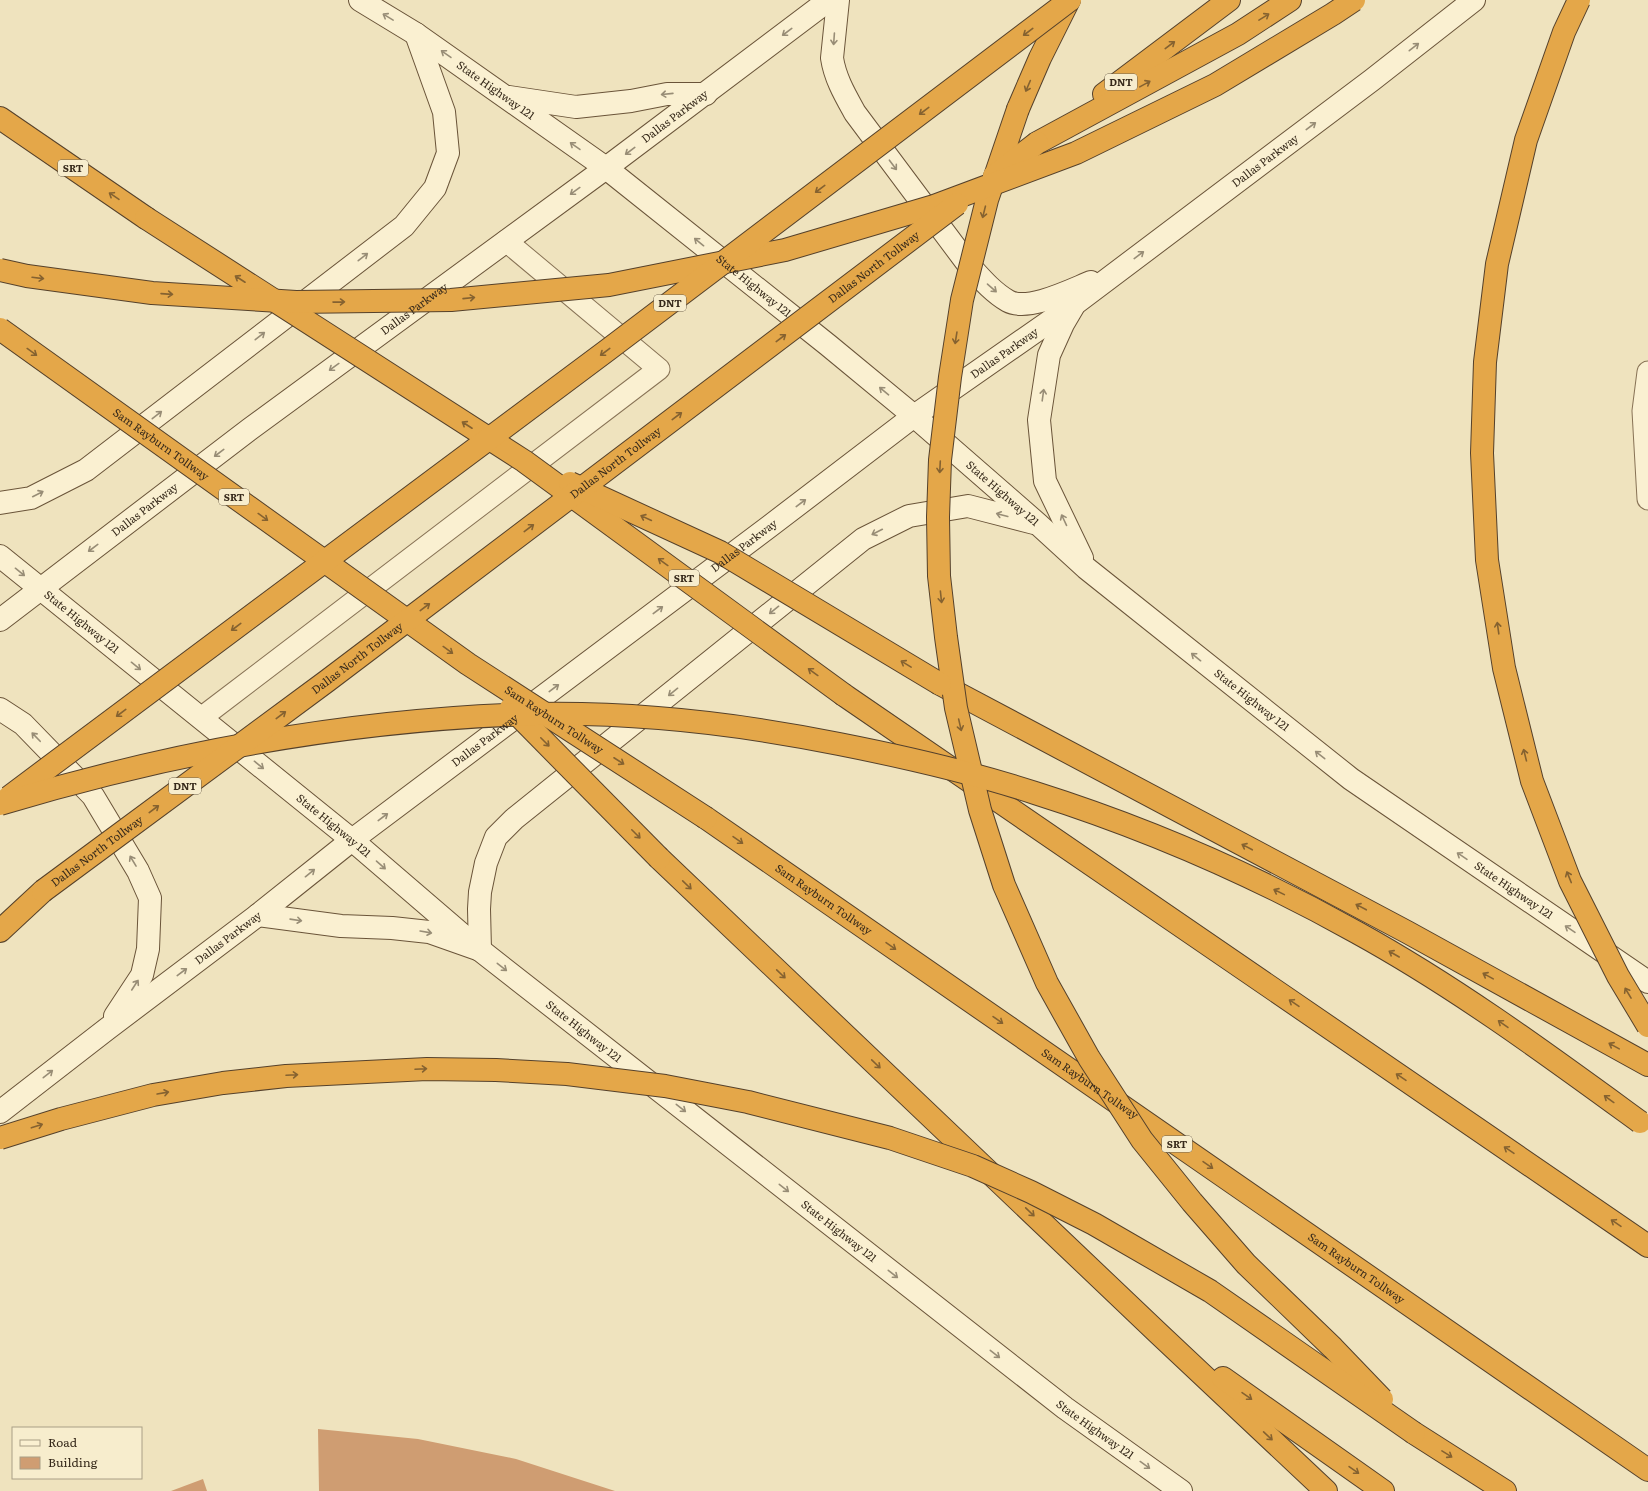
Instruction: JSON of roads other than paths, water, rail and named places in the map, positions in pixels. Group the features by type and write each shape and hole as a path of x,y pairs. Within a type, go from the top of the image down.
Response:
{"highway":[{"name":"DNT","path":"0,804 616,344 1069,0"},
{"path":"1069,0 1040,58 1018,108 987,200 962,300 950,377 940,467 938,517 939,576 946,637 956,708 980,810 1004,884 1047,983 1088,1058 1142,1140 1192,1202 1246,1264 1333,1348 1414,1433"},
{"name":"Dallas North Tollway","path":"0,923 327,681 1037,143 1229,0"},
{"path":"1037,143 1238,34 1290,0"},
{"path":"0,270 27,276 152,293 296,302 451,300 609,285 785,250 934,206 1076,153 1215,85 1354,0"},
{"path":"1579,0 1564,32 1526,140 1497,264 1485,362 1482,453 1487,560 1504,668 1532,781 1570,881 1618,976 1648,1026"},
{"name":"SRT","path":"0,118 146,218 524,461 844,695 1648,1246"},
{"name":"Sam Rayburn Tollway","path":"0,329 468,664 706,818 1648,1470"},
{"path":"524,461 720,552 940,684 1407,932 1648,1065"},
{"path":"468,664 659,858 1326,1491"},
{"path":"0,804 122,772 231,747 338,729 438,720 537,714 672,719 739,727 802,737 896,756 972,774 1034,792 1108,818 1240,872 1356,932 1408,962 1539,1049 1648,1128"},
{"path":"0,931 44,891"},
{"path":"0,1138 61,1119 153,1095 223,1083 318,1074 428,1069 496,1070 567,1074 665,1086 748,1102 890,1138 973,1166 1032,1192 1094,1224 1210,1291 1414,1433 1505,1491"},
{"path":"1158,1333 1383,1491"}],"main road":[{"name":"State Highway 121","path":"360,0 416,34 606,168 828,345 914,416 1086,568 1351,779 1648,982"},
{"name":"Dallas Parkway","path":"0,620 250,429 706,94 829,0"},
{"path":"838,0 832,58 843,92 854,113 957,250 987,285 1010,302 1024,304 1049,298 1113,274"},
{"name":"Dallas Parkway","path":"0,1112 106,1029 258,915 352,840 914,416 1076,303 1366,85 1474,0"},
{"path":"0,503 30,498 86,470 404,226 435,188 448,153 444,112 416,34"},
{"path":"505,96 576,106 631,101 667,94 706,94"},
{"path":"1076,303 1063,324 1049,355 1039,420 1045,481 1086,568"},
{"path":"258,915 341,926 392,928 429,932 480,950 480,892 486,863 496,837 514,819 863,539 909,516 968,506 1039,525"},
{"name":"State Highway 121","path":"0,556 352,840 480,950 1065,1408 1181,1491"},
{"path":"0,709 23,724 93,796 138,870 150,898 148,949 142,975 106,1029"}],"lane":[{"path":"201,718 658,369 506,241"},
{"path":"1648,372 1646,412 1648,499"}]}
